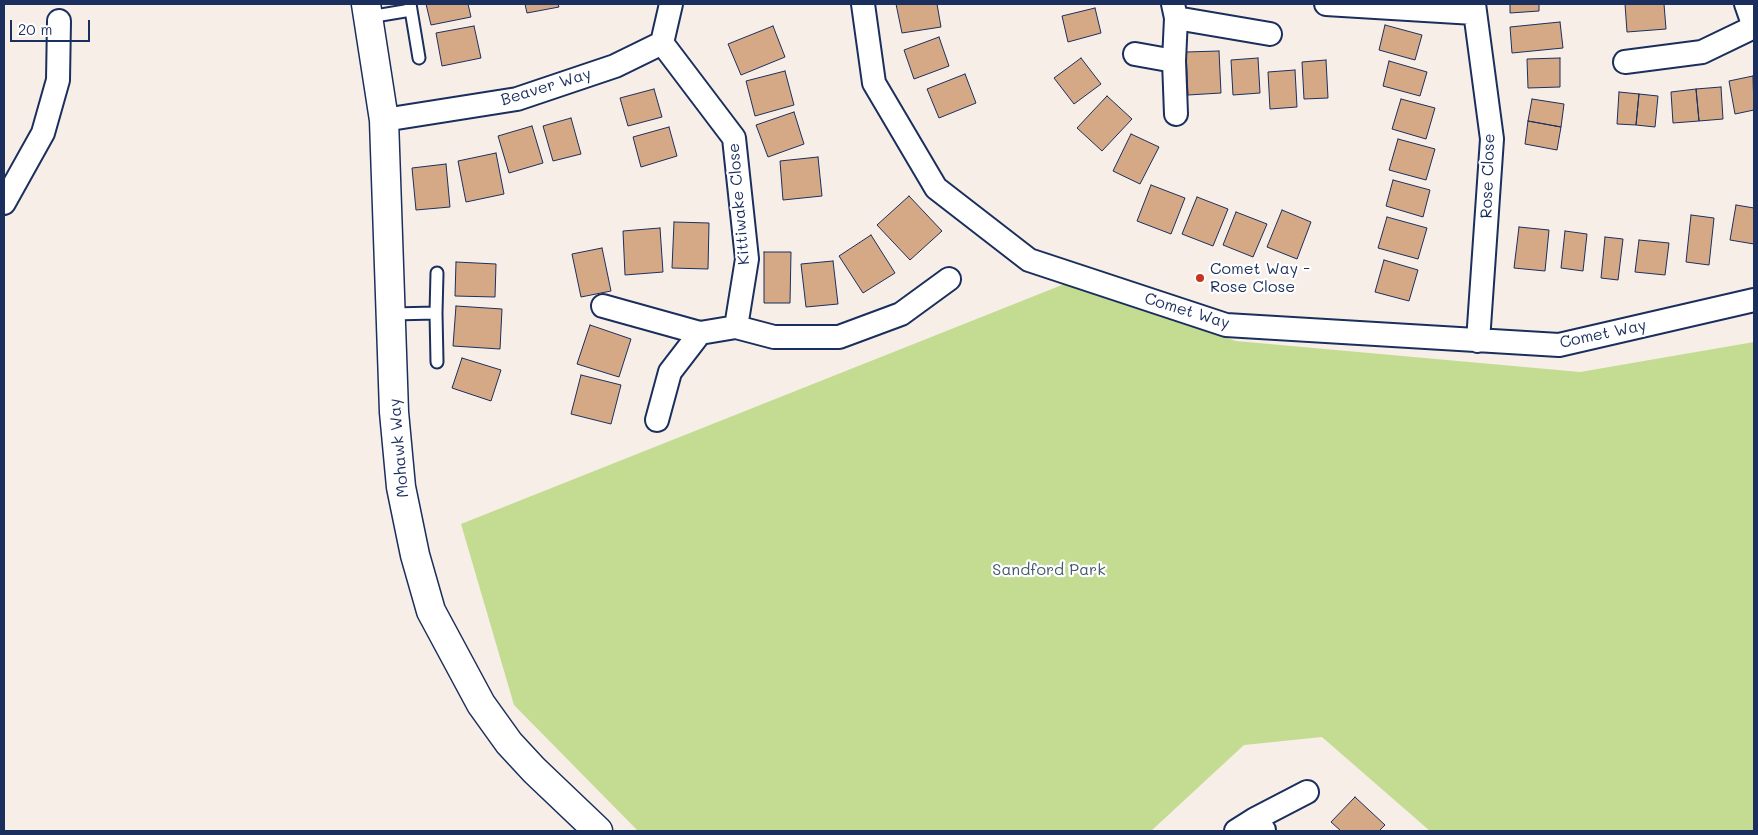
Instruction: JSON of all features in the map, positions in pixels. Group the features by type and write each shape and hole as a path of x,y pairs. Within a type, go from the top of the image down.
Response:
{"street":[{"path":"662,43 671,4"},
{"name":"Comet Way","path":"863,4 874,83 936,188 1029,260 1226,326 1559,346 1754,300"},
{"name":"Rose Close","path":"1326,4 1474,8 1492,139 1478,341"},
{"path":"1625,62 1702,52 1754,27 1746,4"},
{"name":"Mohawk Way","path":"368,10 384,120 394,412 401,487 415,555 431,611 481,704 510,744 534,770 598,831"},
{"path":"1176,114 1175,11 1270,34"},
{"path":"4,203 43,133 58,80 59,21"},
{"name":"Beaver Way","path":"384,120 517,99 615,66 662,43"},
{"name":"Kittiwake Close","path":"662,43 734,138 747,258 736,327"},
{"path":"1135,54 1174,61"},
{"path":"603,306 700,333 736,327 774,337 839,337 901,314 949,279"},
{"path":"657,420 670,372 700,333"},
{"path":"1236,831 1260,825 1308,792"}],"lane":[{"path":"368,10 410,7 419,58"},
{"path":"437,273 437,362"},
{"path":"392,314 436,313"}],"green space":[{"name":"Sandford Park","path":"1067,283 1236,341 1580,372 1754,342 1754,831 1430,831 1322,737 1244,745 1151,831 638,831 514,705 461,524"}],"building":[{"path":"426,4 468,4 471,17 431,25"},
{"path":"525,4 558,4 559,7 527,13"},
{"path":"896,4 937,4 941,27 902,33"},
{"path":"1510,4 1539,4 1539,11 1510,13"},
{"path":"1625,4 1664,4 1666,29 1627,32"},
{"path":"1095,8 1101,33 1068,42 1062,16"},
{"path":"1560,22 1563,48 1512,53 1510,27"},
{"path":"1385,25 1422,35 1415,60 1379,50"},
{"path":"474,26 481,58 442,66 436,33"},
{"path":"773,26 785,57 741,75 728,44"},
{"path":"939,37 949,66 914,79 904,50"},
{"path":"1219,51 1221,93 1188,95 1186,52"},
{"path":"1081,58 1101,84 1074,104 1054,78"},
{"path":"1258,58 1260,93 1233,95 1231,60"},
{"path":"1560,58 1560,87 1528,88 1527,59"},
{"path":"1326,60 1328,98 1304,99 1302,62"},
{"path":"1389,61 1427,72 1420,96 1383,86"},
{"path":"1295,70 1297,107 1270,109 1268,72"},
{"path":"785,71 794,105 755,116 746,81"},
{"path":"965,74 976,103 939,118 927,89"},
{"path":"1753,76 1754,110 1735,114 1729,81"},
{"path":"1721,87 1723,119 1699,121 1696,89"},
{"path":"654,89 662,117 628,126 620,98"},
{"path":"1696,89 1699,121 1673,123 1671,92"},
{"path":"1619,92 1639,94 1636,125 1617,124"},
{"path":"1639,94 1658,96 1655,127 1636,125"},
{"path":"1107,96 1132,119 1102,151 1077,128"},
{"path":"1401,99 1435,108 1426,139 1392,129"},
{"path":"1532,99 1564,104 1561,127 1528,121"},
{"path":"794,112 804,144 768,157 756,125"},
{"path":"571,118 581,154 553,161 543,126"},
{"path":"1528,121 1561,127 1557,150 1525,144"},
{"path":"532,126 543,163 509,173 498,136"},
{"path":"669,127 677,156 641,167 633,137"},
{"path":"1131,134 1159,147 1140,184 1113,171"},
{"path":"1398,139 1435,149 1426,180 1389,170"},
{"path":"496,153 504,194 466,202 458,161"},
{"path":"818,157 822,196 783,200 780,161"},
{"path":"446,164 450,207 416,210 412,168"},
{"path":"1393,180 1430,190 1423,217 1386,206"},
{"path":"1151,185 1185,198 1171,234 1137,221"},
{"path":"909,196 942,231 910,260 877,225"},
{"path":"1197,197 1228,209 1213,246 1182,234"},
{"path":"1736,205 1754,208 1754,244 1730,240"},
{"path":"1282,210 1311,222 1297,259 1267,247"},
{"path":"1236,212 1267,224 1253,257 1223,245"},
{"path":"1691,215 1714,218 1709,265 1686,262"},
{"path":"1387,217 1427,228 1418,259 1378,248"},
{"path":"674,222 709,223 708,269 672,268"},
{"path":"1519,227 1549,230 1545,271 1514,268"},
{"path":"660,228 663,272 625,275 623,231"},
{"path":"1565,231 1587,234 1583,271 1561,268"},
{"path":"871,235 895,273 863,293 839,256"},
{"path":"1605,237 1623,239 1618,280 1601,278"},
{"path":"1639,240 1669,243 1665,275 1635,272"},
{"path":"602,248 611,291 581,297 572,254"},
{"path":"764,252 791,252 790,303 764,303"},
{"path":"1384,260 1418,270 1409,301 1375,292"},
{"path":"833,261 838,304 806,307 801,264"},
{"path":"456,262 496,264 495,297 455,296"},
{"path":"456,306 502,309 500,349 453,346"},
{"path":"590,325 631,339 619,377 577,364"},
{"path":"462,358 501,370 491,401 452,388"},
{"path":"581,375 621,385 611,424 571,414"},
{"path":"1355,797 1385,825 1379,831 1341,831 1331,822"}],"place":[{"name":"Comet Way - Rose Close","path":"1200,278"}]}
